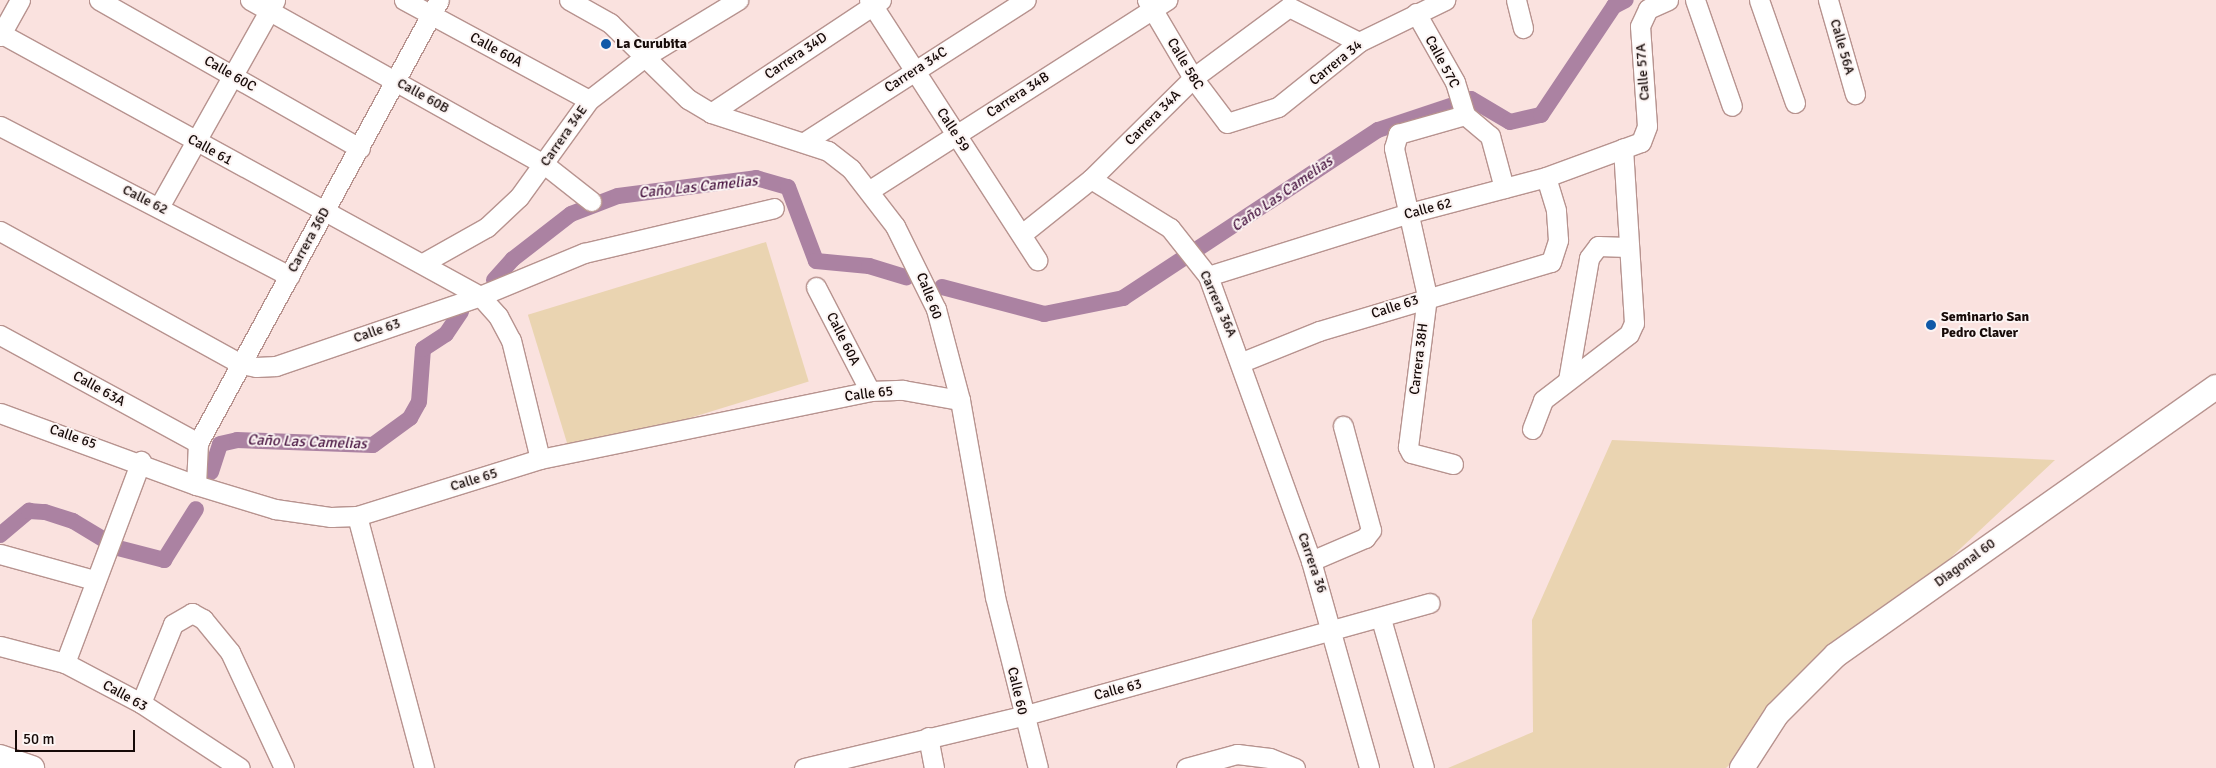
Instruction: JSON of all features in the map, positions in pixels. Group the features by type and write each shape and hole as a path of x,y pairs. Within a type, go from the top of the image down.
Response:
{"main road":[{"name":"Diagonal 60","path":"1742,768 1778,714 1836,655 2216,387"},
{"path":"0,757 32,768"}],"street":[{"path":"0,34 20,0"},
{"name":"Calle 60C","path":"99,0 360,148"},
{"name":"Calle 60B","path":"250,0 272,5 396,80 544,164 591,201"},
{"name":"Calle 60A","path":"404,0 436,8 589,100"},
{"name":"Carrera 34E","path":"423,263 487,227 519,197 589,100 646,56 738,0"},
{"name":"Carrera 34C","path":"806,141 1026,0"},
{"name":"Carrera 34","path":"1228,123 1278,107 1359,42 1445,0"},
{"path":"1516,0 1523,28"},
{"name":"Calle 57A","path":"1645,136 1640,26 1648,9 1668,0"},
{"path":"1695,0 1732,106"},
{"path":"1758,0 1795,103"},
{"name":"Calle 56A","path":"1828,0 1855,94"},
{"name":"Calle 59","path":"874,2 915,71 1038,260"},
{"name":"Carrera 34D","path":"711,113 874,2"},
{"name":"Calle 60","path":"584,3 646,56 688,99 711,113 806,141 851,169 870,190 917,265 936,308 960,400 1022,716 1038,768"},
{"name":"Calle 58C","path":"1156,3 1193,78 1228,123"},
{"name":"Carrera 34B","path":"870,190 957,135 1156,3"},
{"path":"159,207 272,5"},
{"name":"Carrera 34A","path":"1022,234 1091,179 1193,78 1289,7 1359,42"},
{"name":"Carrera 36D","path":"196,485 198,443 436,8"},
{"name":"Calle 57C","path":"1416,14 1455,82 1464,111"},
{"name":"Calle 61","path":"0,34 324,212 423,263"},
{"path":"1464,111 1490,136 1504,188"},
{"name":"Carrera 38H","path":"1453,464 1410,453 1408,442 1427,296 1406,214 1394,148 1398,134 1464,111"},
{"name":"Calle 62","path":"0,126 289,276"},
{"name":"Calle 62","path":"1208,276 1406,214 1546,177 1623,148 1645,136"},
{"path":"1532,429 1542,400 1629,334 1634,323 1627,247 1623,148"},
{"name":"Calle 63","path":"1242,362 1319,331 1427,296 1551,262 1558,240 1556,210 1546,177"},
{"name":"Carrera 36A","path":"1091,179 1170,228 1208,276 1242,362"},
{"name":"Calle 63","path":"0,232 241,364 276,366 480,296 584,253 774,208"},
{"path":"1568,380 1589,258 1598,246 1627,247"},
{"path":"423,263 480,296 498,316 511,340 540,459"},
{"name":"Calle 60A","path":"816,287 870,391"},
{"name":"Calle 63A","path":"0,335 198,443"},
{"name":"Carrera 36","path":"1242,362 1335,633 1369,768"},
{"name":"Calle 65","path":"0,413 141,461 196,485 275,509 356,516 540,459 870,391 903,390 960,400"},
{"path":"1311,561 1365,538 1370,530 1343,426"},
{"path":"65,663 107,541 141,461"},
{"path":"356,516 424,768"},
{"path":"0,554 94,580"},
{"name":"Calle 63","path":"804,768 858,762 928,738 1022,716 1335,633 1430,603"},
{"path":"141,703 173,624 192,613 202,619 230,652 284,768"},
{"path":"1381,618 1424,768"},
{"name":"Calle 63","path":"0,646 65,663 141,703 240,768"},
{"path":"928,738 934,768"},
{"path":"1186,768 1237,754 1270,758 1295,768"}],"shaded area":[{"path":"766,242 809,382 571,454 528,315"},
{"path":"1612,440 2055,460 1726,768 1448,768 1533,732 1532,620"}],"waterway":[{"name":"Caño Las Camelias","path":"942,287 1044,314 1123,298 1378,130 1471,99 1510,122 1541,115 1614,6 1626,0"},
{"name":"Caño Las Camelias","path":"494,280 513,259 571,214 618,196 756,178 788,187 816,261 869,266 906,277"},
{"name":"Caño Las Camelias","path":"211,472 220,444 237,440 373,445 410,418 419,402 423,349 446,334 461,312"},
{"name":"Caño Las Camelias","path":"0,535 29,511 45,512 73,521 118,548 164,560 196,509"}],"place":[{"name":"La Curubita","path":"606,44"},
{"name":"Seminario San Pedro Claver","path":"1931,325"}]}
